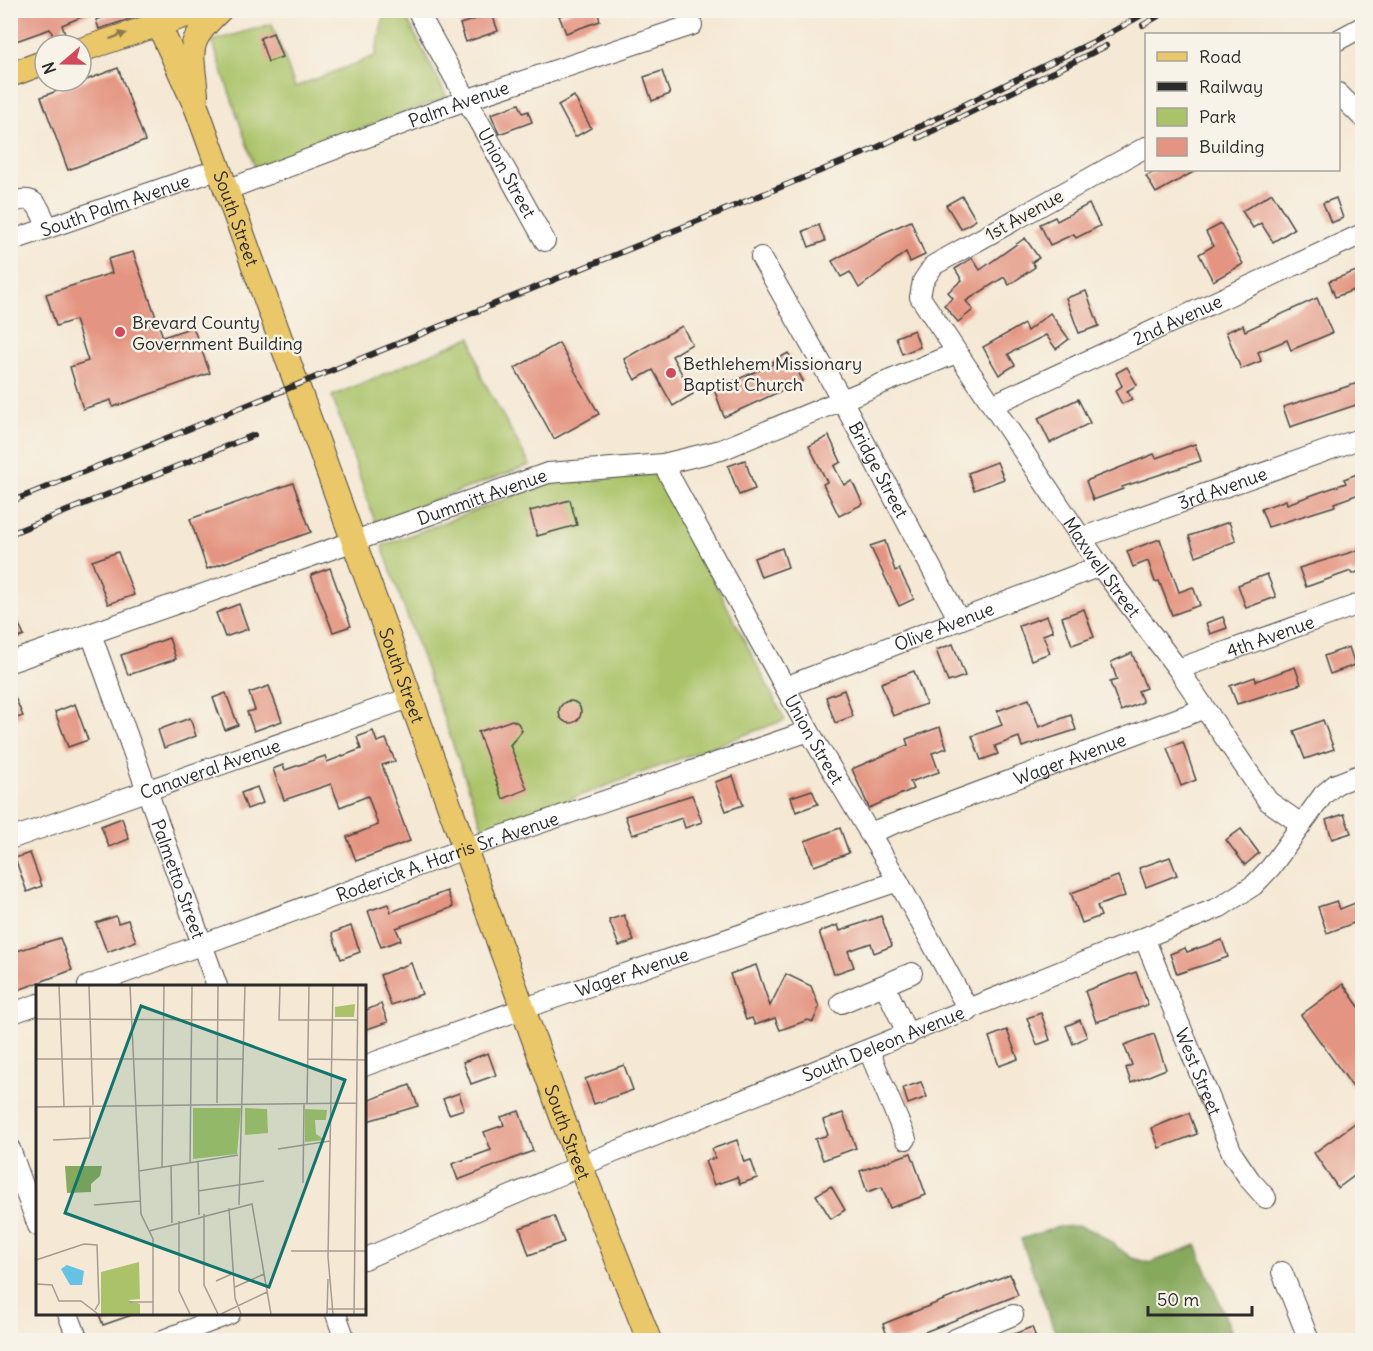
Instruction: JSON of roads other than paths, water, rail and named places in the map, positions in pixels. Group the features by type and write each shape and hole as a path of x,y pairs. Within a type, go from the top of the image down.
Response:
{"main road":[{"path":"93,45 154,17 202,10"},
{"path":"197,109 192,53 194,38 220,10"},
{"name":"South Street","path":"154,17 197,109 522,1009 580,1166 649,1341"},
{"path":"10,75 33,66"}],"street":[{"name":"Union Street","path":"417,10 545,241"},
{"name":"Palm Avenue","path":"222,180 692,25"},
{"path":"1340,39 1362,27"},
{"path":"1340,95 1362,117"},
{"name":"1st Avenue","path":"920,297 923,281 934,265 1145,148"},
{"name":"South Palm Avenue","path":"10,241 48,228 222,180"},
{"path":"10,203 30,199 36,204 48,228"},
{"name":"2nd Avenue","path":"992,405 1362,235"},
{"name":"Bridge Street","path":"761,257 842,400 959,620"},
{"name":"Maxwell Street","path":"920,297 1101,566 1178,669 1203,709 1268,801 1301,824"},
{"name":"Dummitt Avenue","path":"10,662 548,473 663,464 721,450 956,353"},
{"name":"3rd Avenue","path":"1082,538 1362,438"},
{"name":"Union Street","path":"663,464 809,732 898,881 969,1011"},
{"name":"Olive Avenue","path":"785,687 1101,566"},
{"name":"4th Avenue","path":"1178,669 1362,603"},
{"name":"Palmetto Street","path":"91,634 216,985"},
{"name":"Canaveral Avenue","path":"10,839 409,698"},
{"name":"Wager Avenue","path":"869,833 1203,709"},
{"name":"Roderick A. Harris Sr. Avenue","path":"94,985 464,849 809,732"},
{"name":"South Deleon Avenue","path":"366,1257 580,1166 1145,940 1220,907 1247,892 1271,867 1323,795 1336,784 1362,774"},
{"name":"Wager Avenue","path":"366,1065 522,1009 898,881"},
{"name":"West Street","path":"1145,940 1233,1155 1266,1198"},
{"path":"841,1003 912,973"},
{"path":"885,986 908,1035"},
{"path":"10,1014 36,1005"},
{"path":"869,1051 906,1139"},
{"path":"10,1149 36,1220"},
{"path":"1282,1272 1309,1341"},
{"path":"68,1315 78,1341"},
{"path":"163,1341 228,1315"},
{"path":"336,1315 345,1341"},
{"path":"952,1341 1013,1315"}],"railway":[{"path":"10,502 874,149 1101,38 1151,10"},
{"path":"1143,25 1169,10"},
{"path":"918,138 1106,46"},
{"path":"10,534 254,435"}],"place":[{"name":"Brevard County Government Building","path":"120,332"},
{"name":"Bethlehem Missionary Baptist Church","path":"671,373"}]}
